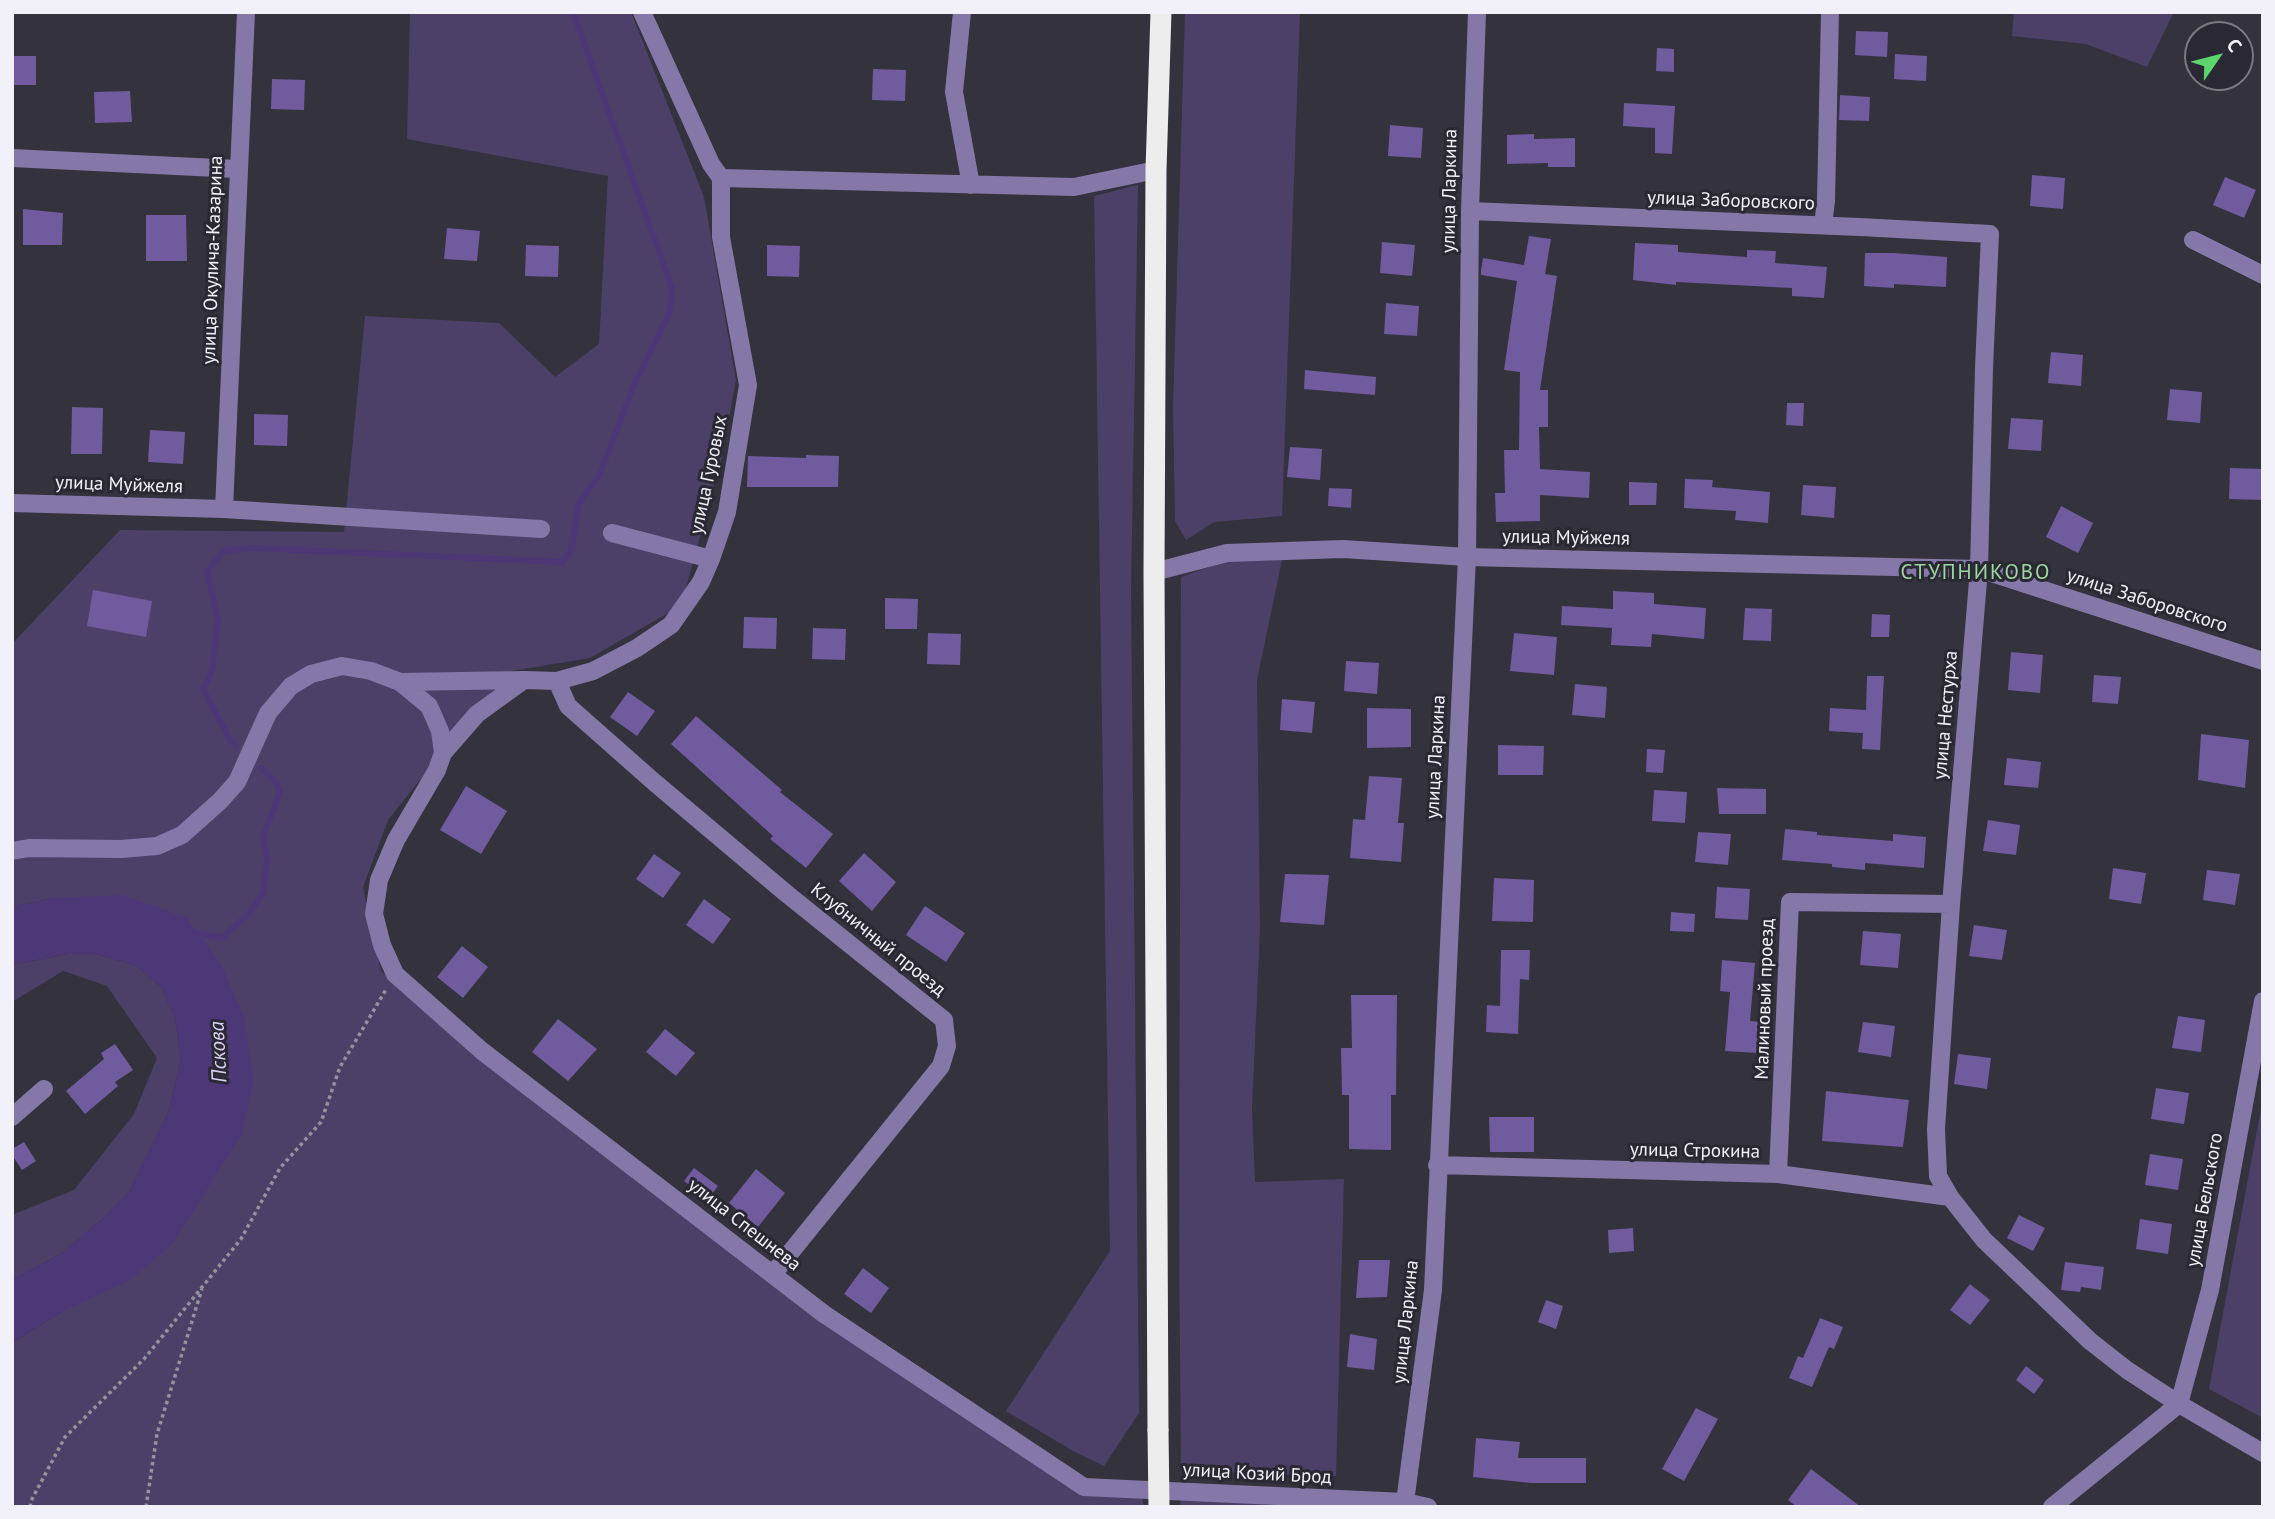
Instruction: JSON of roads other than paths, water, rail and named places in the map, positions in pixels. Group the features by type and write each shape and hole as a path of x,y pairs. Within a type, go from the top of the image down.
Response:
{"highway":[{"path":"1159,1507 1154,572 1156,170 1161,12"}],"street":[{"name":"улица Окулича-Казарина","path":"224,509 246,12"},
{"path":"642,12 710,164 721,178 1074,187 1156,170"},
{"path":"962,12 954,92 971,185"},
{"name":"улица Ларкина","path":"1405,1502 1433,1290 1466,557 1470,211 1476,12"},
{"path":"1823,225 1830,12"},
{"path":"12,158 237,169"},
{"name":"улица Гуровых","path":"400,682 557,681 593,671 637,648 671,625 695,591 711,559 727,512 748,385 721,237 721,178"},
{"name":"улица Заборовского","path":"1470,211 1990,234"},
{"name":"улица Нестурха","path":"1990,234 1979,569 1951,904 1936,1129 1938,1177 1984,1240 2090,1341 2127,1370 2179,1404 2263,1453"},
{"path":"2193,240 2263,275"},
{"name":"улица Муйжеля","path":"12,503 224,509 541,528"},
{"path":"612,533 711,559"},
{"name":"улица Муйжеля","path":"1154,572 1227,554 1343,549 1466,557 1979,569"},
{"name":"улица Заборовского","path":"1979,569 2263,661"},
{"path":"12,851 29,848 121,849 157,846 181,835 220,801 237,782 268,713 291,686 311,674 342,666 371,671 400,682 429,706 440,731 443,753"},
{"path":"443,753 477,714 524,680"},
{"name":"Клубничный проезд","path":"557,681 568,706 654,782 787,894 944,1020 947,1045 941,1066 773,1274"},
{"name":"улица Спешнева","path":"443,753 437,770 396,840 379,880 374,914 382,944 395,974 482,1051 824,1314 1084,1487"},
{"name":"Малиновый проезд","path":"1778,1174 1790,902 1951,904"},
{"name":"улица Бельского","path":"2179,1404 2210,1290 2263,1001"},
{"path":"12,1117 44,1089"},
{"name":"улица Строкина","path":"1437,1166 1778,1174 1950,1196"},
{"path":"2052,1507 2179,1404"},
{"name":"улица Козий Брод","path":"1084,1487 1405,1502 1428,1507"}],"water":[{"name":"Пскова","path":"122,895 187,918 221,964 244,1017 254,1081 241,1136 173,1243 131,1280 65,1310 12,1343 12,1280 62,1253 129,1192 168,1113 181,1060 175,1018 161,987 135,965 95,954 67,954 12,965 12,907 53,898"}],"waterway":[{"path":"236,746 230,740 203,689 212,671 218,620 207,571 224,551 253,548 563,562 571,550 579,503 599,476 634,385 670,312 672,288 573,12"},
{"path":"191,932 222,938 249,913 263,893 267,860 263,837 280,792 276,782 261,768"}],"district":[{"name":"СТУПНИКОВО","path":"1976,573"}]}
